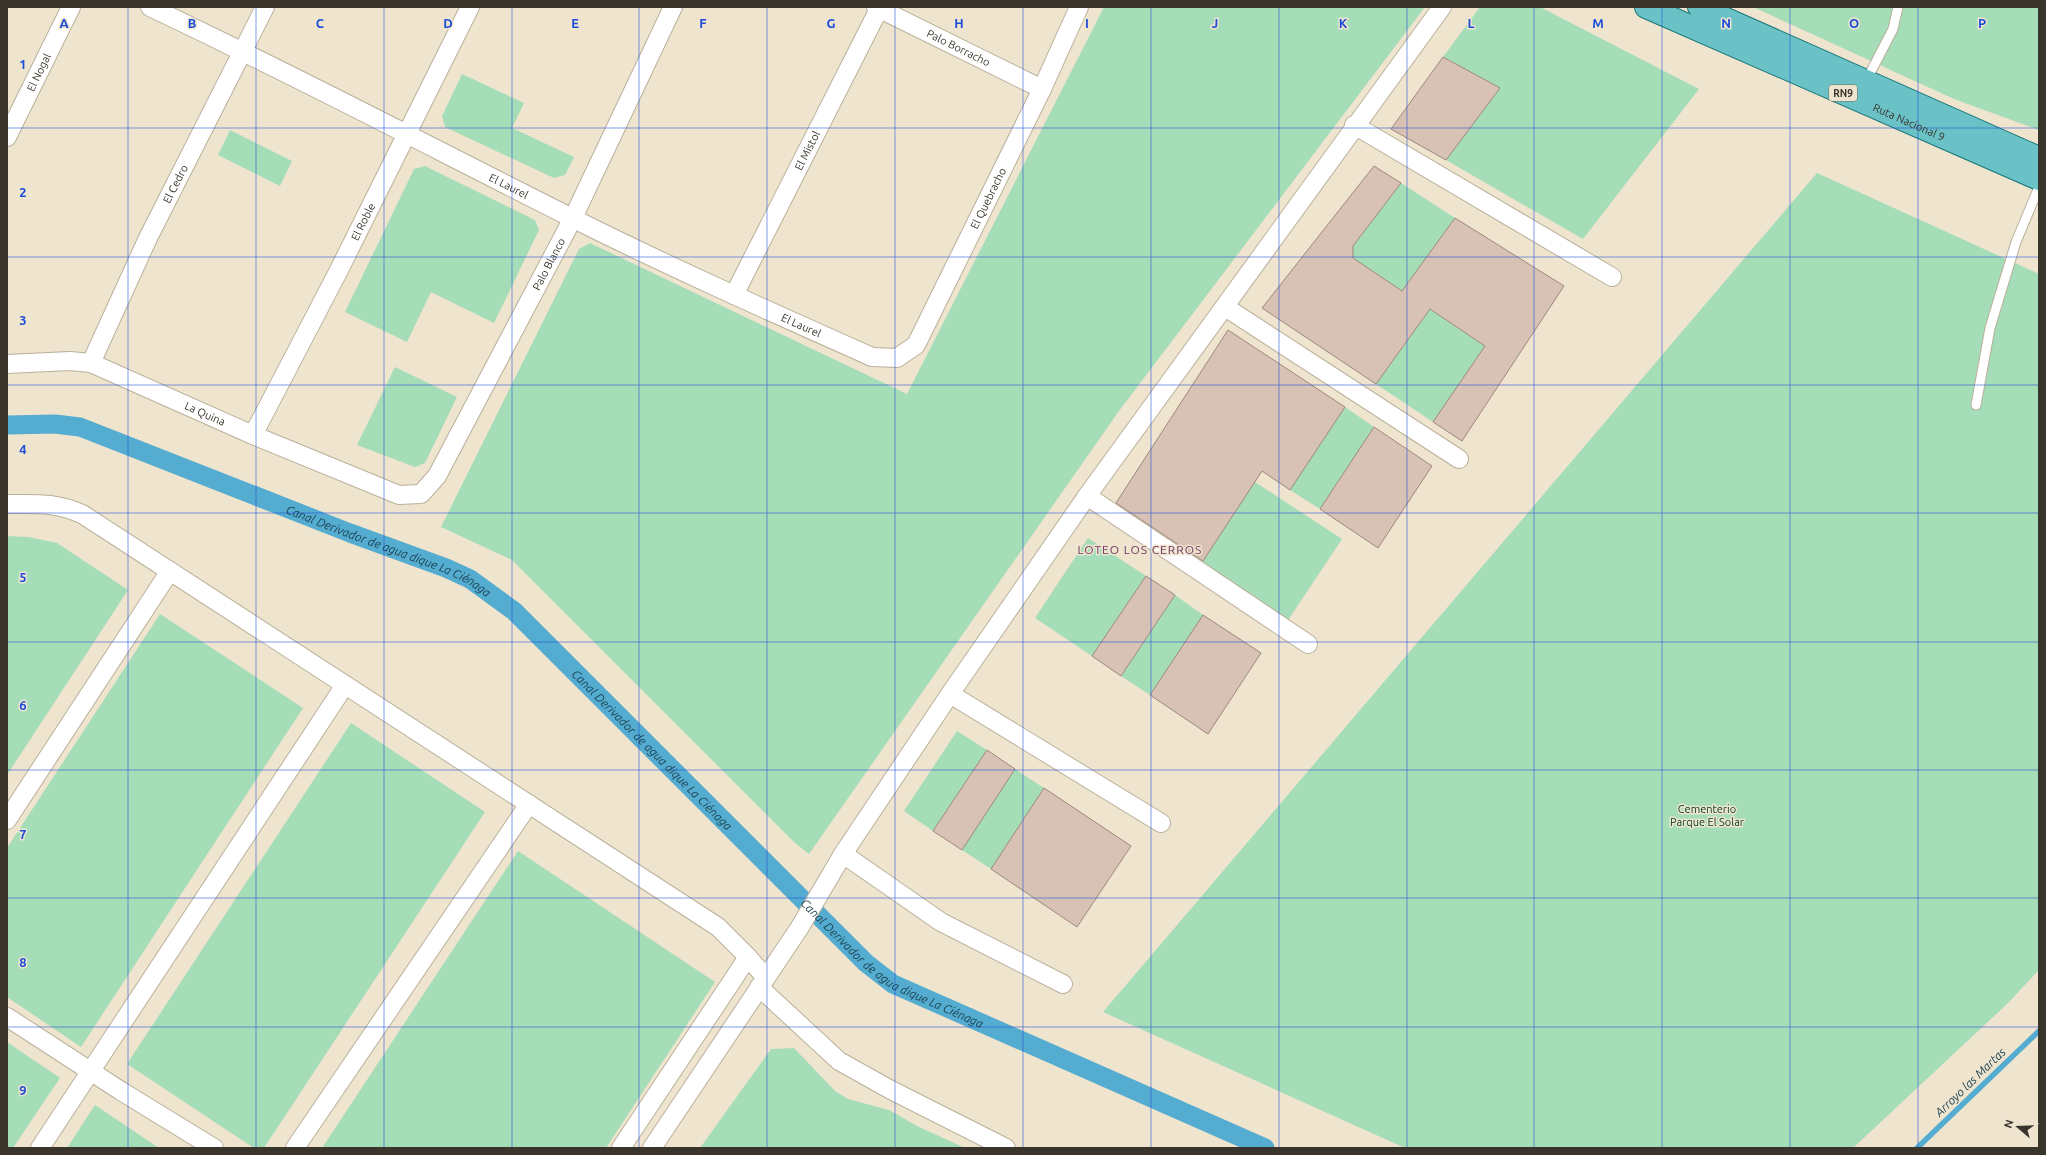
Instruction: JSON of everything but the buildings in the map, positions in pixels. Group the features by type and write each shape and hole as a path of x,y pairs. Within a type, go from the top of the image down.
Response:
{"main road":[{"name":"Ruta Nacional 9","path":"1646,7 2039,178"},
{"name":"Ruta Nacional 9","path":"1699,7 2039,158"}],"street":[{"name":"El Nogal","path":"7,137 71,7"},
{"name":"El Laurel","path":"150,7 243,51 573,218 734,295 872,357"},
{"name":"El Cedro","path":"91,363 148,238 265,7"},
{"name":"El Roble","path":"253,435 338,272 470,7"},
{"name":"Palo Blanco","path":"399,495 421,494 437,476 573,218 673,7"},
{"name":"El Quebracho","path":"872,357 897,358 916,345 1042,89 1079,7"},
{"path":"652,1148 800,926 843,854 950,694 1087,496 1225,307 1354,125 1442,7"},
{"name":"Palo Borracho","path":"879,8 1042,89"},
{"name":"El Mistol","path":"734,295 879,8"},
{"path":"1354,125 1612,277"},
{"path":"1225,307 1459,459"},
{"name":"La Quina","path":"7,364 70,361 91,363 253,435 399,495"},
{"path":"1087,496 1308,644"},
{"path":"7,504 49,503 66,507 82,514 718,927 748,957 762,982 839,1061 891,1090 1006,1148"},
{"path":"7,820 170,571"},
{"path":"40,1148 345,685"},
{"path":"950,694 1161,823"},
{"path":"295,1148 529,804"},
{"path":"843,854 941,922 1063,984"},
{"path":"621,1148 748,957"},
{"path":"7,1017 91,1072 214,1148"}],"lane":[{"path":"1866,81 1892,29 1898,7"},
{"path":"1976,404 1990,328 2016,242 2039,187"}],"green space":[{"path":"1104,7 1425,7 1119,411 809,854 794,842 512,560 441,527 579,249 590,243 907,394"},
{"path":"1480,7 1540,7 1699,89 1583,239 1446,160 1500,88 1443,57"},
{"path":"1753,7 2039,7 2039,130 1954,99"},
{"path":"462,74 524,103 512,128 574,157 565,175 554,178 445,127 442,116"},
{"path":"230,130 292,161 280,186 218,155"},
{"path":"425,166 535,220 539,230 494,323 431,292 407,342 345,312 414,169"},
{"name":"Cementerio Parque El Solar","path":"1817,173 2039,274 2039,970 2007,1004 1853,1148 1405,1148 1103,1012"},
{"path":"1401,183 1455,218 1402,291 1347,254"},
{"path":"1430,309 1485,346 1433,422 1376,384"},
{"path":"395,367 457,397 425,463 415,467 357,445"},
{"path":"1345,407 1374,427 1320,509 1290,490"},
{"path":"1255,482 1342,539 1288,620 1202,562"},
{"path":"7,536 29,537 57,543 128,590 7,775"},
{"path":"1088,538 1146,576 1092,656 1035,618"},
{"path":"1175,595 1203,615 1150,695 1121,676"},
{"path":"160,614 303,708 81,1047 7,997 7,848"},
{"path":"351,723 485,812 264,1148 254,1148 127,1064"},
{"path":"957,731 987,750 933,831 904,811"},
{"path":"1015,769 1044,788 991,869 962,850"},
{"path":"518,851 715,982 606,1148 322,1148"},
{"path":"7,1042 60,1078 13,1148 7,1148"},
{"path":"794,1048 835,1091 848,1099 889,1110 917,1126 965,1148 700,1148 771,1049"},
{"path":"95,1105 159,1148 67,1148"}],"waterway":[{"name":"Canal Derivador de agua dique La Ciénaga","path":"7,425 55,424 80,427 350,533 446,568 470,579 514,611 866,963 893,984 1265,1148"},
{"name":"Arroyo las Martas","path":"1917,1148 2039,1031"}],"district":[{"name":"LOTEO LOS CERROS","path":"1140,549"}]}
